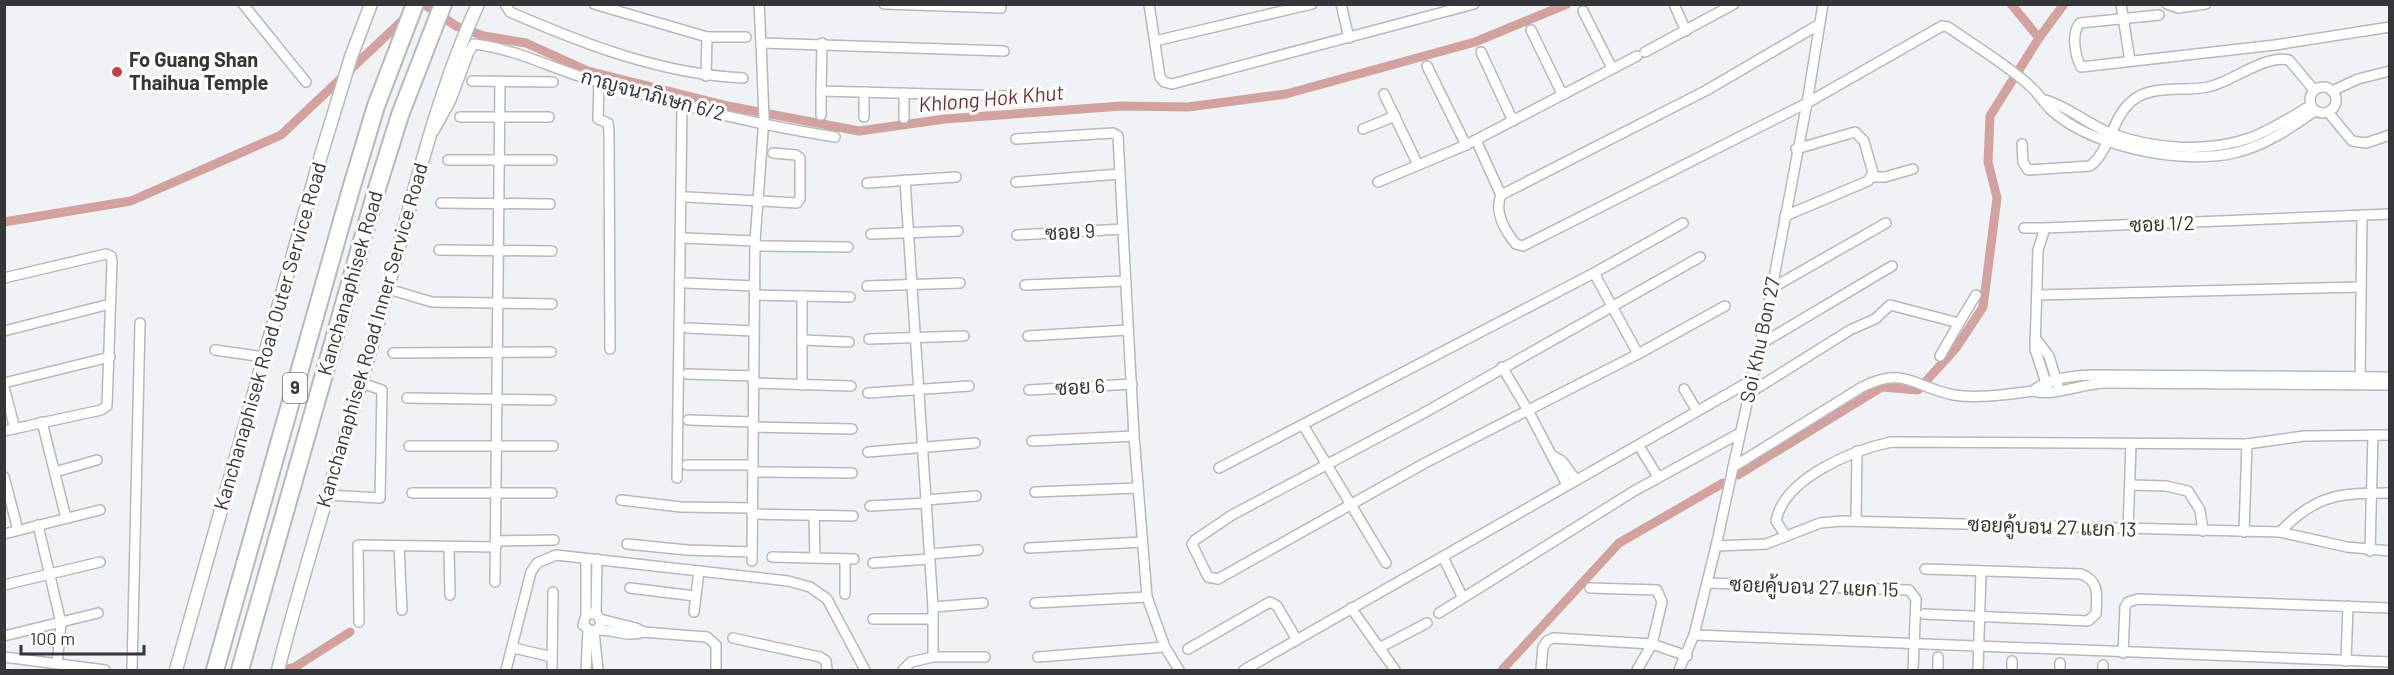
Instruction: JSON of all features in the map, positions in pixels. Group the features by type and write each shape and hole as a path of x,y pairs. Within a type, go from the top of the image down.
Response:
{"highway":[{"name":"Kanchanaphisek Road","path":"215,670 376,106 415,4"},
{"name":"Kanchanaphisek Road","path":"240,670 400,115 443,4"}],"main road":[{"name":"Kanchanaphisek Road Outer Service Road","path":"176,670 319,162 351,57 371,4"},
{"name":"Kanchanaphisek Road Inner Service Road","path":"278,670 388,289 426,144 444,88 478,4"}],"street":[{"path":"505,4 510,12 592,47 706,76 743,78"},
{"path":"594,4 707,37 746,37"},
{"path":"627,544 752,556 755,243 764,122 759,4"},
{"path":"884,4 1001,8"},
{"path":"1149,4 1160,77 1164,82 1172,84 1474,4"},
{"path":"1155,41 1312,4"},
{"path":"1341,4 1349,38"},
{"path":"1674,4 1686,31"},
{"path":"1378,182 1476,140 1734,4"},
{"name":"Soi Khu Bon 27","path":"1679,670 1687,656 1694,635 1708,583 1772,288 1796,149 1807,103 1822,4"},
{"path":"2121,4 2130,61"},
{"path":"2167,4 2178,8 2206,4"},
{"path":"248,6 306,82"},
{"path":"1583,11 1612,68"},
{"path":"2159,15 2080,24 2076,33 2076,58 2082,67 2275,45 2390,27"},
{"path":"1818,25 1707,90 1501,195 1498,202 1502,222 1516,244 1523,246 1807,103 1942,26 1948,27 2029,85 2044,100 2050,110 2108,137 2176,151 2239,146 2313,108 2328,112 2352,141 2366,143 2390,135"},
{"path":"1531,30 1562,94"},
{"path":"706,76 707,37"},
{"path":"761,43 822,43 1004,51"},
{"path":"821,115 822,43"},
{"name":"กาญจนาภิเษก 6/2","path":"426,144 447,109 473,44 507,49 599,82 682,105 835,137"},
{"path":"1480,51 1513,121"},
{"path":"2022,144 2023,162 2028,170 2059,170 2090,166 2097,161 2108,137 2131,101 2150,92 2207,87 2276,59 2289,60 2314,90"},
{"path":"1427,66 1466,145"},
{"path":"2332,91 2358,79 2390,71"},
{"path":"472,81 553,82"},
{"path":"495,582 500,81"},
{"path":"599,82 598,119 608,123 609,132 610,349"},
{"path":"2313,108 2311,94 2314,90 2324,87 2332,91 2336,103 2328,112"},
{"path":"821,91 1006,96"},
{"path":"864,92 864,117"},
{"path":"904,93 904,118"},
{"path":"1384,94 1418,165"},
{"path":"677,478 682,105"},
{"path":"1363,129 1395,116"},
{"path":"460,117 549,117"},
{"path":"1796,149 1856,132 1864,141 1872,177"},
{"path":"1016,139 1113,133 1118,136 1134,436 1146,597 1165,647 1179,670"},
{"path":"1476,140 1501,195"},
{"path":"687,198 797,203 800,199 800,158 796,155 772,153"},
{"path":"448,160 552,160"},
{"path":"1785,216 1872,177 1886,177 1913,169"},
{"path":"1016,182 1120,174"},
{"path":"867,183 956,177"},
{"path":"905,180 910,285 933,607 933,657"},
{"path":"441,203 550,204"},
{"name":"ซอย 1/2","path":"2024,228 2390,214"},
{"path":"2360,381 2362,215"},
{"path":"1219,468 1594,273 1683,223"},
{"path":"1772,288 1886,223"},
{"path":"2045,228 2038,249 2035,349 2047,388"},
{"name":"ซอย 9","path":"1017,235 1123,229"},
{"path":"871,234 958,231"},
{"path":"685,238 848,247"},
{"path":"439,250 552,251"},
{"path":"4,278 106,254 111,256 112,261 110,357 106,408 4,431"},
{"path":"1700,257 1327,466 1232,515 1193,542 1192,549 1208,577 1218,579 1425,463 1638,354 1725,306"},
{"path":"1759,345 1892,266"},
{"path":"1594,273 1638,354"},
{"path":"1025,285 1126,280"},
{"path":"686,283 802,296 850,297"},
{"path":"867,286 960,283"},
{"path":"2037,295 2361,287"},
{"path":"388,289 432,302 552,304"},
{"path":"1940,356 1976,294"},
{"path":"802,296 802,385"},
{"path":"4,331 110,304"},
{"path":"1748,394 1850,330 1875,320 1890,305 1959,323"},
{"path":"132,670 140,324"},
{"path":"687,328 753,331"},
{"path":"1028,336 1128,330"},
{"path":"869,339 964,336"},
{"path":"2035,338 2049,356 2058,385"},
{"path":"802,340 849,342"},
{"path":"215,351 264,357"},
{"path":"393,353 551,352"},
{"path":"15,429 4,385 110,357"},
{"path":"1502,368 1529,411 1553,456 1554,464 1567,485"},
{"path":"687,374 802,385 851,386"},
{"path":"1733,467 1872,382 1889,377 1917,381 1956,395 2029,392 2058,385 2078,375 2106,374 2360,381 2390,385"},
{"path":"2360,381 2390,377"},
{"path":"1244,670 1752,380"},
{"path":"327,495 380,498 382,390 361,383"},
{"name":"ซอย 6","path":"1029,390 1132,384"},
{"path":"868,393 969,386"},
{"path":"1684,389 1697,411"},
{"path":"407,398 551,400"},
{"path":"688,420 852,429"},
{"path":"42,422 66,518"},
{"path":"1303,425 1386,563"},
{"path":"1440,613 1658,477 1740,433"},
{"path":"2370,550 2373,435"},
{"path":"1786,536 1776,521 1779,508 1786,497 1803,482 1857,452 1882,444 1912,441 2247,444 2304,436 2390,435"},
{"path":"1032,441 1134,436"},
{"path":"868,453 975,443"},
{"path":"2128,530 2131,444"},
{"path":"2244,532 2247,444"},
{"path":"409,446 497,448 553,446"},
{"path":"1639,446 1658,477"},
{"path":"1856,521 1857,452"},
{"path":"1553,456 1562,461 1576,480"},
{"path":"55,472 98,460"},
{"path":"687,465 852,473"},
{"path":"5,482 18,530"},
{"path":"2130,484 2166,486 2188,491 2200,510 2203,531"},
{"path":"1035,492 1138,488"},
{"path":"412,494 552,493"},
{"path":"2280,532 2312,504 2344,494 2390,493"},
{"path":"870,506 976,496"},
{"path":"621,500 681,507 853,516"},
{"path":"4,534 100,510"},
{"path":"814,515 815,558"},
{"name":"ซอยคู้บอน 27 แยก 13","path":"1716,546 1752,546 1820,523 1856,521 2128,530 2280,532 2370,550 2390,551"},
{"path":"38,525 61,623 57,664"},
{"path":"359,622 358,545 449,547 554,540"},
{"path":"1029,548 1142,542"},
{"path":"399,546 402,610"},
{"path":"449,547 450,595"},
{"path":"873,563 978,550"},
{"path":"506,670 514,648 528,583 537,563 556,555 788,581 820,593 827,599 866,670"},
{"path":"772,557 849,559 845,594"},
{"path":"1443,557 1463,598"},
{"path":"586,559 598,670"},
{"path":"586,670 594,623 597,559"},
{"path":"4,585 100,562"},
{"path":"1924,614 2088,621 2096,614 2097,595 2096,584 2090,577 2081,574 1925,569"},
{"path":"694,612 699,571"},
{"path":"1978,670 1981,571"},
{"name":"ซอยคู้บอน 27 แยก 15","path":"1708,583 1909,590 1916,599 1913,670"},
{"path":"630,588 695,597"},
{"path":"1590,588 1657,590 1662,602 1652,644 1636,670"},
{"path":"552,670 554,592"},
{"path":"1035,603 1146,597"},
{"path":"2123,653 2125,607 2128,602 2138,599 2390,608"},
{"path":"1188,649 1270,602 1277,606 1297,640"},
{"path":"933,607 983,603"},
{"path":"2346,661 2348,606"},
{"path":"1352,608 1393,667 1381,670"},
{"path":"4,636 98,613"},
{"path":"873,619 933,619"},
{"path":"594,623 636,628 643,632 713,639 716,645 716,670"},
{"path":"1379,648 1427,623"},
{"path":"1694,635 2390,662"},
{"path":"733,638 820,657 826,662 827,670"},
{"path":"1541,670 1543,647 1547,640 1553,638 1652,644 1687,656"},
{"path":"1038,657 1165,647"},
{"path":"514,648 552,657"},
{"path":"4,657 105,670"},
{"path":"903,670 911,662 933,657 985,657"},
{"path":"1938,657 1938,670"}],"waterway":[{"name":"Khlong Hok Khut","path":"424,4 456,26 484,36 526,43 588,71 728,106 859,131 945,119 1122,106 1188,107 1286,94 1475,42 1567,4"},
{"name":"Khlong Hok Khut","path":"2011,4 2039,38 2064,4"},
{"path":"4,222 131,201 281,135 405,18"},
{"path":"1738,475 1882,387 1918,390 1956,348 1983,307 1997,198 1988,162 1990,116 2039,38"},
{"path":"1502,670 1619,543 1723,483"},
{"path":"284,670 295,667 350,632"}],"place":[{"name":"Fo Guang Shan Thaihua Temple","path":"117,72"}]}
